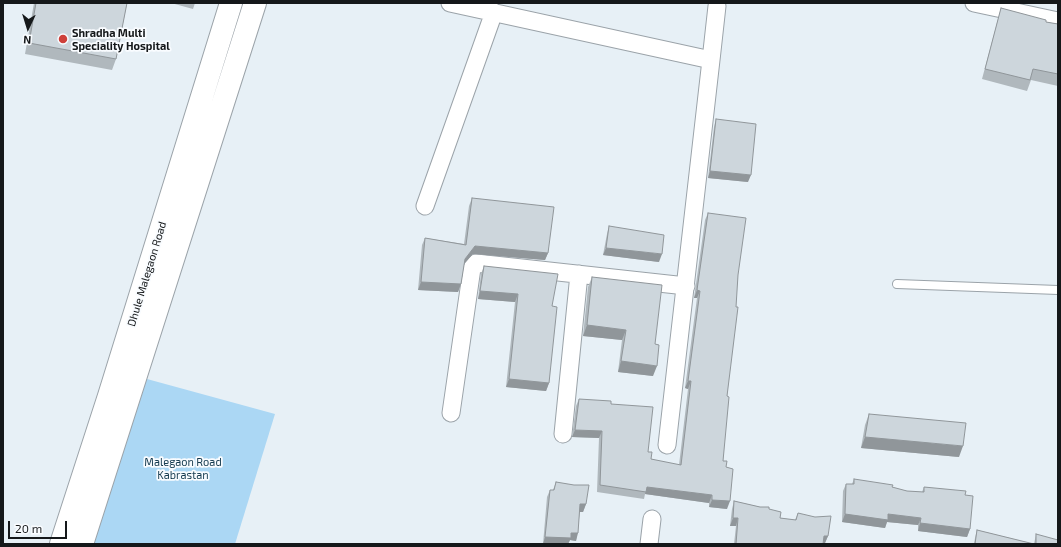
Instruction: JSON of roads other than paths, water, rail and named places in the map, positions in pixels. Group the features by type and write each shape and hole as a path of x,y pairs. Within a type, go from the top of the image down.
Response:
{"main road":[{"name":"Dhule Malegaon Road","path":"60,544 112,388 231,3"},
{"path":"82,544 256,3"}],"street":[{"path":"450,3 711,60"},
{"path":"974,3 1058,21"},
{"path":"667,445 717,6"},
{"path":"426,206 494,12"},
{"path":"451,413 473,265 479,263 686,286"},
{"path":"563,434 579,274"},
{"path":"649,544 652,519"}],"lane":[{"path":"897,284 1058,290"}],"place":[{"name":"Shradha Multi Speciality Hospital","path":"63,39"}],"park label":[{"name":"Malegaon Road Kabrastan","path":"183,468"}]}
